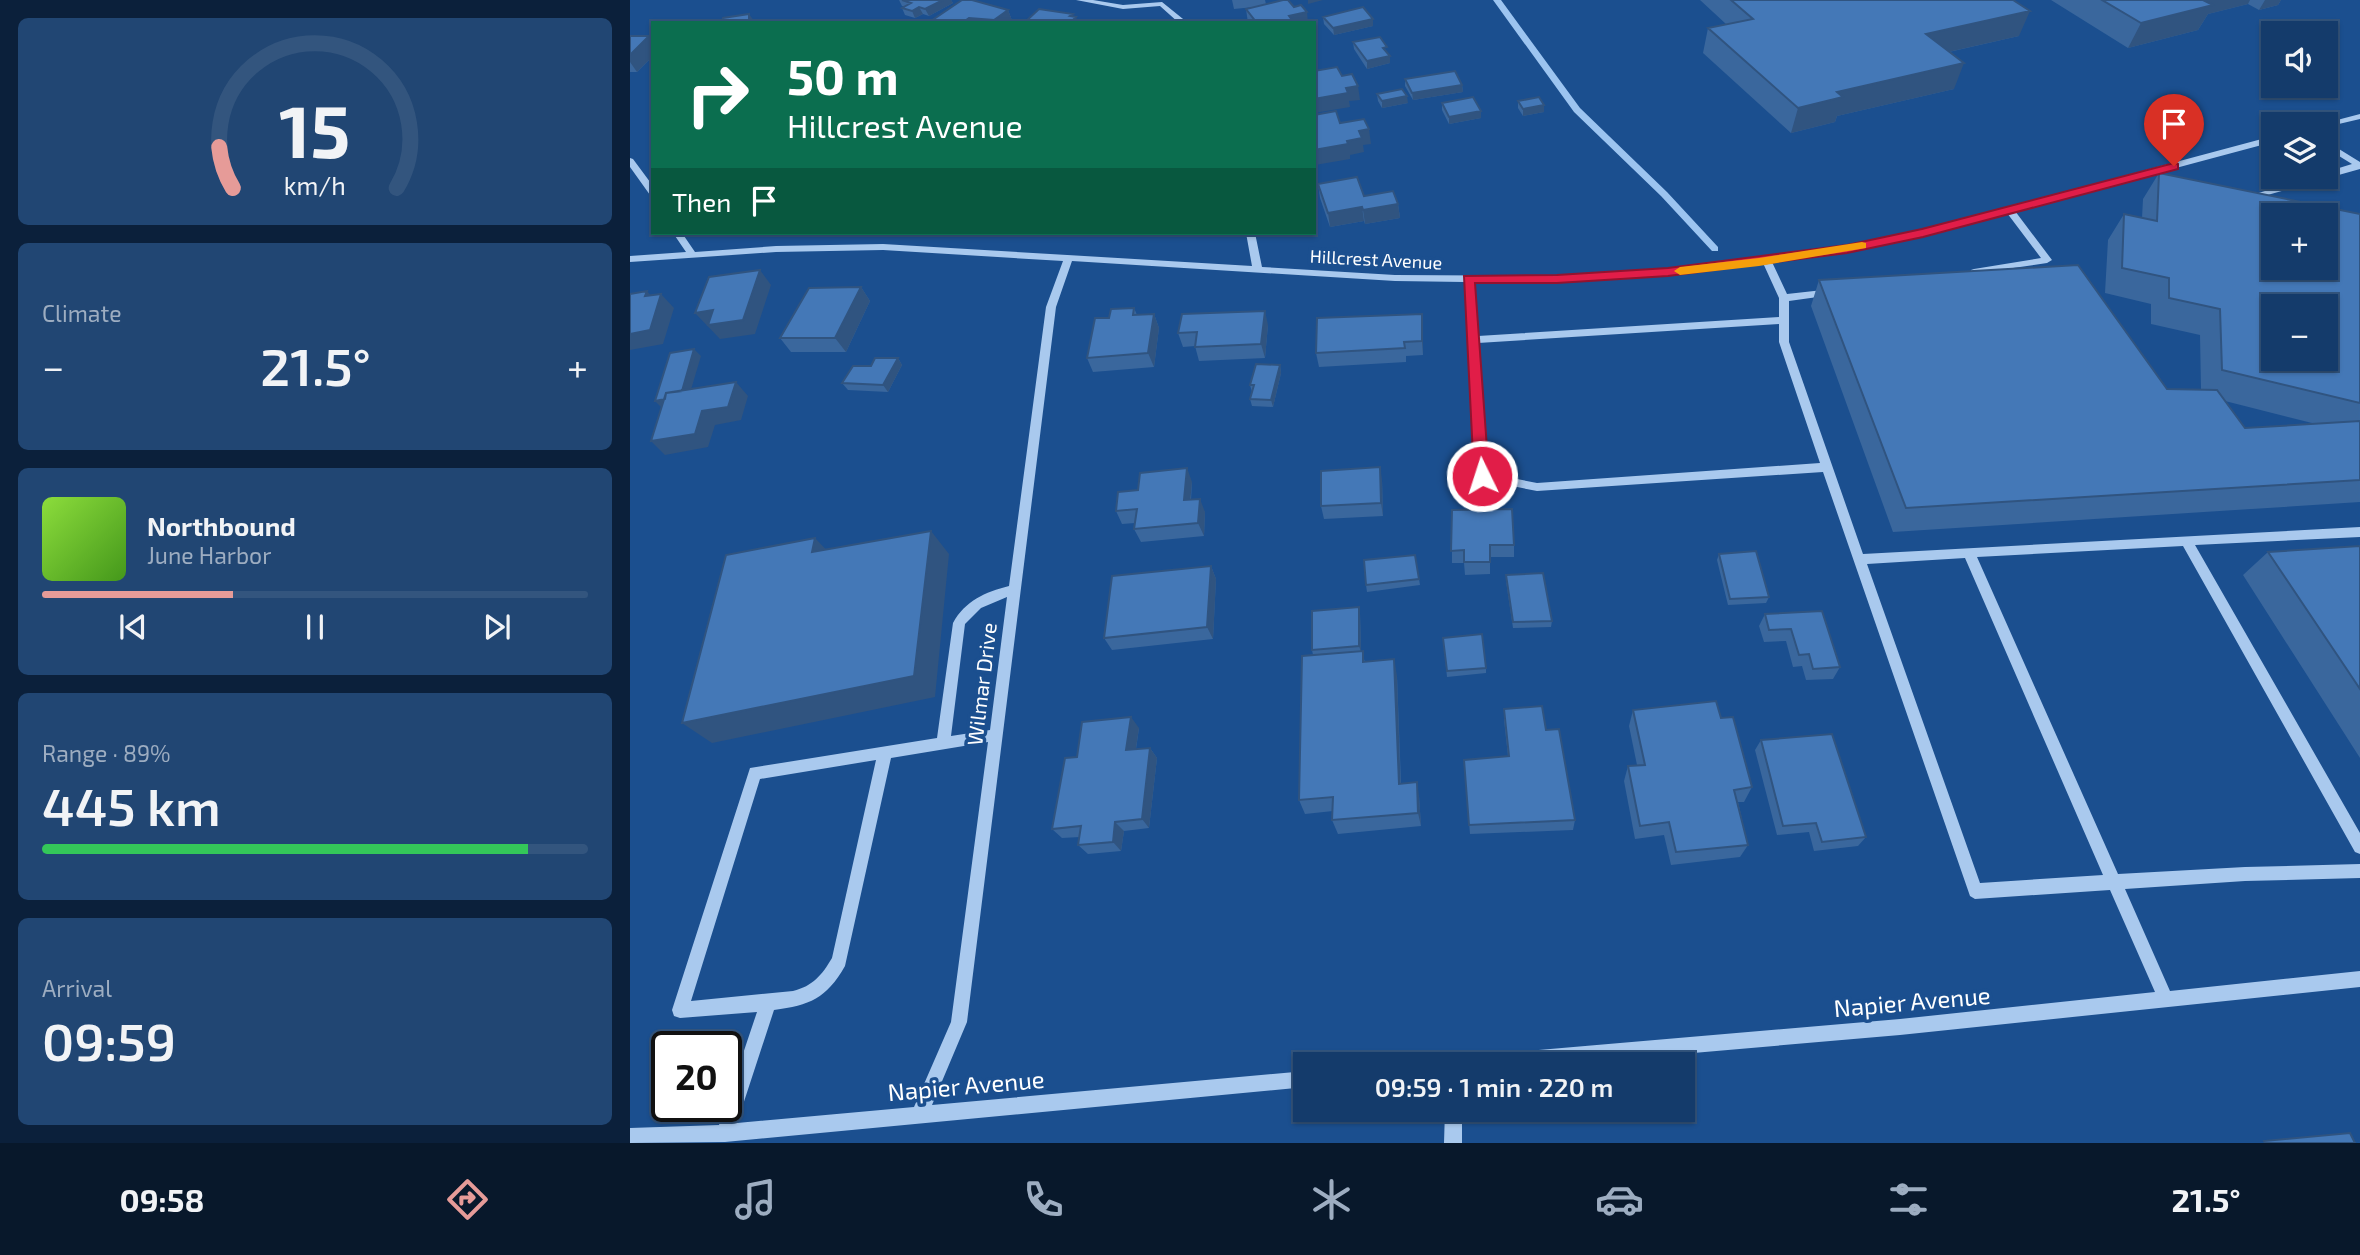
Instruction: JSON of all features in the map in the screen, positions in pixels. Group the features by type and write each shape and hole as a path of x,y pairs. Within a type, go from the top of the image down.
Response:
{"street":[{"path":"1080,0 1123,7 1165,2 1182,21"},
{"path":"2338,122 2360,116"},
{"name":"Hillcrest Avenue","path":"630,259 776,249 883,247 1395,278 1557,279 1668,272 1847,249 2009,210 2261,142"},
{"path":"2338,152 2360,166"},
{"path":"630,161 651,190"},
{"path":"2338,172 2360,166"},
{"path":"2130,178 2142,183"},
{"path":"2240,200 2278,189"},
{"path":"1958,274 2047,260 2009,210"},
{"path":"679,235 692,255"},
{"path":"1251,235 1257,268"},
{"name":"Wilmar Drive","path":"920,1113 959,1022 1051,307 1069,257"},
{"path":"1767,261 1784,298 1784,342 1975,891 2245,874 2360,872"},
{"path":"1469,278 1482,476 1537,487 1827,467"},
{"path":"1784,298 1838,291"},
{"path":"1472,340 1784,320"},
{"path":"1859,559 2360,532"},
{"path":"2186,541 2360,847"},
{"path":"1969,554 2166,1000"},
{"path":"943,743 959,624 968,609 985,597 1014,590"},
{"path":"885,752 839,960 828,983 809,997 680,1010 755,773 885,752 995,735"},
{"name":"Napier Avenue","path":"1609,1052 1900,1027 2360,979"},
{"path":"725,1133 768,1003"},
{"name":"Napier Avenue","path":"630,1137 725,1133 1293,1080"},
{"path":"1453,1143 1454,1122"}],"building":[{"path":"902,0 943,0 925,9 919,7 912,11 902,8 911,3"},
{"path":"962,0 972,0 1008,10 994,20 969,18 965,21 931,21"},
{"path":"1288,0 1294,7 1301,5 1307,12 1289,16 1292,20 1288,21 1255,21 1246,9"},
{"path":"1731,0 2013,0 2030,11 1926,34 1964,63 1837,92 1843,97 1798,108 1708,28 1753,19"},
{"path":"2102,0 2203,0 2213,5 2141,23"},
{"path":"1363,7 1373,19 1333,28 1323,17"},
{"path":"1039,9 1073,14 1070,16 1076,17 1072,21 1026,21"},
{"path":"749,14 749,21 722,21 723,18"},
{"path":"630,36 649,36 630,55"},
{"path":"1380,37 1387,47 1383,48 1390,56 1367,61 1353,42"},
{"path":"1337,67 1342,76 1352,74 1358,86 1346,88 1348,93 1316,99 1316,71"},
{"path":"1455,71 1462,85 1412,93 1405,79"},
{"path":"1402,89 1407,96 1382,101 1377,94"},
{"path":"1473,97 1481,111 1449,117 1442,103"},
{"path":"1539,97 1544,105 1523,109 1518,101"},
{"path":"1336,111 1340,123 1364,119 1369,129 1359,131 1362,138 1347,141 1348,144 1316,150 1316,115"},
{"path":"2159,173 2306,203 2261,203 2261,280 2338,280 2338,210 2360,214 2360,403 2222,370 2220,309 2169,298 2169,278 2122,268 2124,214 2157,221"},
{"path":"1357,177 1364,196 1393,191 1398,204 1328,213 1318,184"},
{"path":"2078,265 2167,389 2217,390 2245,428 2360,421 2360,480 1906,508 1819,280"},
{"path":"760,270 743,320 708,325 713,310 695,313 709,277"},
{"path":"861,287 835,338 780,338 809,288"},
{"path":"647,291 645,296 661,294 650,330 630,334 630,294"},
{"path":"1134,308 1133,315 1154,314 1148,353 1087,358 1095,318 1109,318 1111,309"},
{"path":"1265,311 1261,344 1195,347 1197,332 1178,333 1182,314"},
{"path":"1422,314 1422,341 1404,342 1405,348 1316,353 1317,318"},
{"path":"694,349 682,391 666,393 665,399 655,401 670,353"},
{"path":"875,358 898,358 883,385 842,383 853,366 871,366"},
{"path":"1256,364 1280,365 1271,400 1250,399 1254,385 1250,385"},
{"path":"736,382 728,407 702,411 695,434 651,441 666,393"},
{"path":"1380,467 1381,503 1321,506 1321,471"},
{"path":"1187,468 1184,500 1200,499 1198,523 1134,529 1137,509 1116,511 1118,492 1138,490 1140,473"},
{"path":"1512,509 1514,545 1490,545 1490,562 1464,562 1464,550 1451,551 1452,510"},
{"path":"931,531 914,676 682,723 726,555 815,538 812,552"},
{"path":"2360,546 2360,689 2268,552"},
{"path":"1756,551 1769,597 1730,599 1719,554"},
{"path":"1415,555 1419,579 1366,585 1364,560"},
{"path":"1211,566 1207,627 1104,638 1112,576"},
{"path":"1543,573 1552,621 1513,622 1506,575"},
{"path":"1359,607 1359,646 1312,650 1312,611"},
{"path":"1822,611 1840,667 1813,669 1809,654 1799,655 1791,629 1769,630 1765,614"},
{"path":"1482,634 1486,668 1447,671 1443,638"},
{"path":"1363,651 1363,662 1394,659 1399,784 1417,782 1418,813 1332,820 1333,797 1299,800 1302,656"},
{"path":"1716,701 1721,718 1733,717 1752,787 1734,790 1748,845 1676,852 1669,822 1640,826 1628,766 1645,765 1633,710"},
{"path":"1542,706 1546,730 1559,729 1575,820 1469,825 1464,760 1509,756 1504,709"},
{"path":"1131,717 1126,750 1150,748 1142,819 1115,822 1113,842 1078,845 1081,826 1052,829 1065,758 1077,757 1082,722"},
{"path":"1832,734 1866,837 1822,842 1816,823 1783,826 1761,740"},
{"path":"2350,1133 2355,1143 2264,1141"}],"waterway":[{"path":"1497,0 1577,110 1664,194 1715,249"}],"slow traffic":[{"path":"1680,271 1862,246"}],"route":[{"path":"1482,476 1469,278 1557,279 1668,272 1847,249 1923,233 2174,166"}]}
